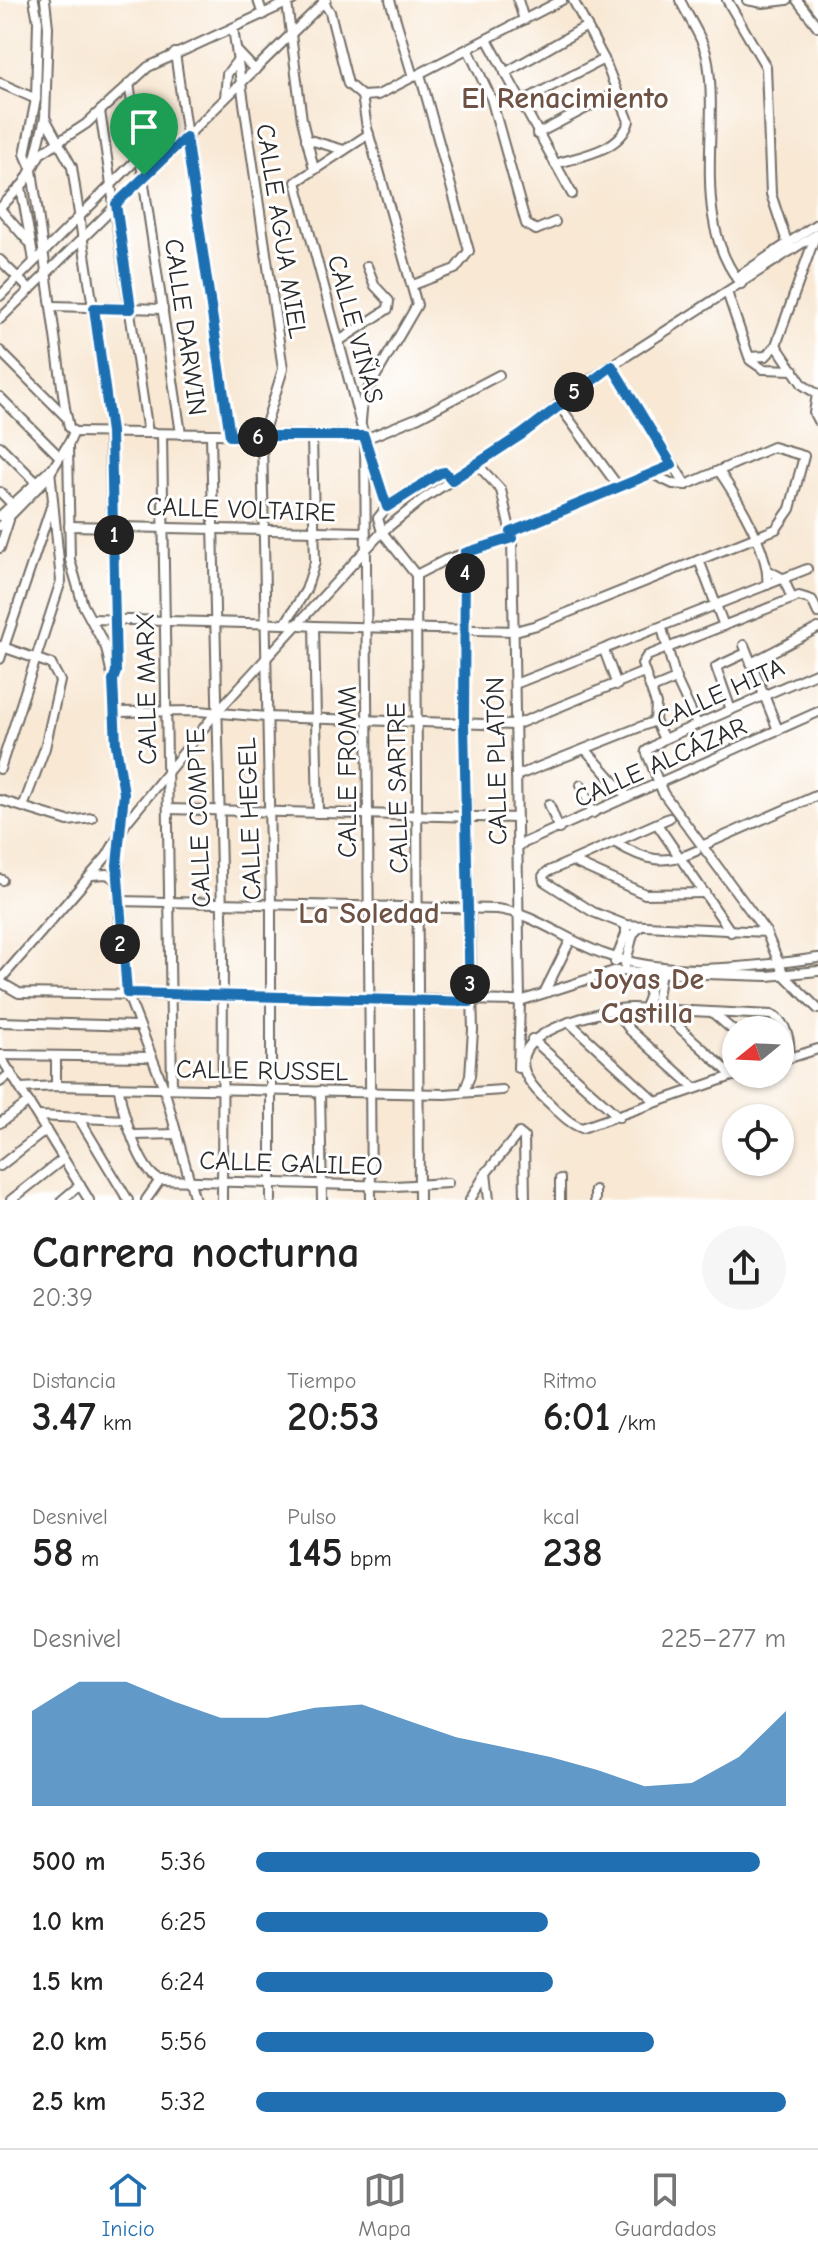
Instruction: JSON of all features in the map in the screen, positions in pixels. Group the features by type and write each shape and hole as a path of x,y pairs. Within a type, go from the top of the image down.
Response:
{"street":[{"path":"34,0 38,21 36,99 25,154 32,170 65,412 73,574 106,648 113,680 116,745 124,793 117,880 127,993 137,1026 168,1088 195,1200"},
{"path":"32,170 45,118 48,27 45,0"},
{"path":"258,0 263,15"},
{"path":"390,0 469,251 455,269 413,285"},
{"path":"518,0 524,20"},
{"path":"362,96 378,95 562,0"},
{"path":"555,164 597,151 620,137 627,127 628,116 604,59 573,0"},
{"path":"680,0 708,57 713,208 724,261 738,281"},
{"path":"727,0 766,67 769,175 788,248"},
{"path":"747,0 763,3 787,0"},
{"path":"797,0 818,27"},
{"path":"0,319 324,1"},
{"path":"324,1 348,84 362,96 369,134 417,305 363,398 361,421"},
{"path":"30,244 0,208 21,187 40,154 57,141 72,135 148,67 290,2 306,139 314,169 369,134"},
{"path":"505,73 587,26"},
{"name":"CALLE AGUA MIEL","path":"233,28 283,375 262,437"},
{"path":"487,39 572,194"},
{"path":"468,49 491,98 527,227 536,230 555,222"},
{"path":"236,51 255,70"},
{"path":"175,53 230,436"},
{"path":"521,102 604,59"},
{"path":"225,99 227,74 236,62"},
{"path":"0,83 36,99"},
{"name":"CALLE DARWIN","path":"129,83 181,434"},
{"path":"537,134 617,92"},
{"path":"100,111 148,433"},
{"path":"45,118 70,162"},
{"path":"72,135 70,162 111,432 116,672 113,680"},
{"path":"306,139 344,150"},
{"path":"0,296 140,156"},
{"name":"CALLE VIÑAS","path":"314,169 296,183 364,438 387,507"},
{"path":"21,187 34,261"},
{"path":"788,248 818,223"},
{"path":"817,233 788,248 738,281 727,292 612,366 382,532 215,714 119,835 92,875 0,981 19,993 470,1002 520,1001 626,966 784,975 818,971"},
{"path":"750,360 766,356 776,345 817,233"},
{"path":"0,260 30,290"},
{"path":"339,341 388,309 389,301 375,286 367,266"},
{"path":"727,292 750,360 763,369 794,370"},
{"path":"52,306 163,309"},
{"path":"776,345 803,385 817,392 817,421"},
{"path":"0,351 65,412 69,427 74,432 364,438 419,417 499,375"},
{"path":"612,366 686,485"},
{"path":"0,397 59,456"},
{"path":"558,404 618,486"},
{"path":"0,526 47,478 74,432"},
{"name":"CALLE MARX","path":"162,434 172,995 168,1088"},
{"name":"CALLE COMPTE","path":"211,435 215,529 215,714 220,811 222,1200"},
{"name":"CALLE HEGEL","path":"262,437 271,905 271,1200"},
{"path":"285,624 312,576 312,438"},
{"name":"CALLE FROMM","path":"364,438 371,1200"},
{"path":"0,446 35,481"},
{"path":"91,619 515,631 776,529 790,509 804,456 773,447 686,485 655,476"},
{"name":"CALLE PLATÓN","path":"477,464 501,490 512,535 520,1001 518,1068"},
{"path":"452,480 445,472 440,473 387,507 378,518 382,532 416,575 618,486 655,476 672,465"},
{"path":"0,516 50,470"},
{"path":"0,769 61,581 50,470"},
{"path":"719,471 755,537 769,571 767,585"},
{"path":"0,492 12,504"},
{"path":"0,659 53,501"},
{"path":"0,548 10,516"},
{"name":"CALLE VOLTAIRE","path":"69,526 364,532"},
{"path":"465,553 464,723 473,1030 469,1091"},
{"path":"699,560 724,626"},
{"path":"515,684 807,569"},
{"path":"769,571 784,579 792,599"},
{"name":"CALLE SARTRE","path":"416,575 419,1200"},
{"path":"115,712 166,711 515,725 617,685 643,668 647,656 792,599 803,596 812,600 818,613"},
{"path":"314,626 318,813"},
{"path":"662,628 676,679 697,724"},
{"path":"751,663 818,628"},
{"path":"2,646 36,657 58,671 60,688 23,807"},
{"path":"731,710 715,670 720,662 745,649 778,730"},
{"path":"604,650 617,685"},
{"path":"643,668 652,689 655,721 664,739"},
{"name":"CALLE HITA","path":"660,782 647,749 818,672"},
{"path":"652,689 676,679"},
{"name":"CALLE ALCÁZAR","path":"517,846 818,712"},
{"path":"516,776 655,721"},
{"path":"585,749 627,796"},
{"path":"660,782 668,801 704,845 766,932 784,975 817,1005"},
{"path":"581,785 593,813"},
{"path":"704,845 818,795"},
{"path":"0,800 68,821 92,818"},
{"path":"549,804 559,829"},
{"path":"168,809 516,818"},
{"path":"669,818 545,874 544,881 593,912 626,925 766,932"},
{"path":"657,824 731,932"},
{"path":"616,843 645,859 682,858 696,851"},
{"path":"574,862 645,894 705,893"},
{"path":"92,875 107,874 117,880"},
{"path":"118,901 518,911 570,941 616,958 626,966"},
{"path":"614,971 626,925"},
{"path":"626,966 633,934 640,927"},
{"path":"544,993 570,941"},
{"path":"661,969 748,969 818,958"},
{"path":"644,1010 649,997 648,968"},
{"path":"661,969 657,998 660,1010 722,1064"},
{"path":"615,1009 630,1030 695,1088"},
{"path":"722,1079 582,1128 559,1112 529,1080 526,1054 532,1039 569,1022 615,1009 772,1016"},
{"path":"713,1013 722,1021"},
{"path":"0,1022 137,1026"},
{"path":"569,1022 656,1102"},
{"path":"532,1039 619,1117"},
{"path":"794,1057 818,1049"},
{"path":"0,1056 151,1057"},
{"path":"0,1056 89,1200"},
{"path":"56,1056 56,1086"},
{"path":"0,1082 11,1073"},
{"name":"CALLE RUSSEL","path":"21,1088 56,1086 420,1094 502,1090"},
{"path":"119,1089 126,1120 144,1163 153,1177 160,1180 146,1200"},
{"path":"320,1091 322,1200"},
{"path":"0,1123 29,1102"},
{"path":"38,1116 126,1120"},
{"path":"78,1117 128,1200"},
{"path":"0,1166 46,1130"},
{"path":"470,1200 486,1173 519,1133 524,1137 525,1200"},
{"path":"134,1135 177,1134"},
{"path":"11,1200 63,1159"},
{"path":"486,1173 489,1200"},
{"path":"560,1179 560,1200"},
{"name":"CALLE GALILEO","path":"160,1180 371,1185 448,1183"},
{"path":"62,1200 80,1185"}],"district":[{"name":"El Renacimiento","path":"565,98"},
{"name":"La Soledad","path":"369,913"},
{"name":"Joyas De Castilla","path":"647,996"}],"route":[{"path":"186,137 230,436 364,436 387,507 440,473 445,472 452,480 521,435 581,386 612,366 672,465 511,532 512,538 465,553 464,723 470,1002 127,993 117,865 124,793 116,745 113,680 116,672 111,432 94,308 131,309 116,204 144,175 186,137"}]}
